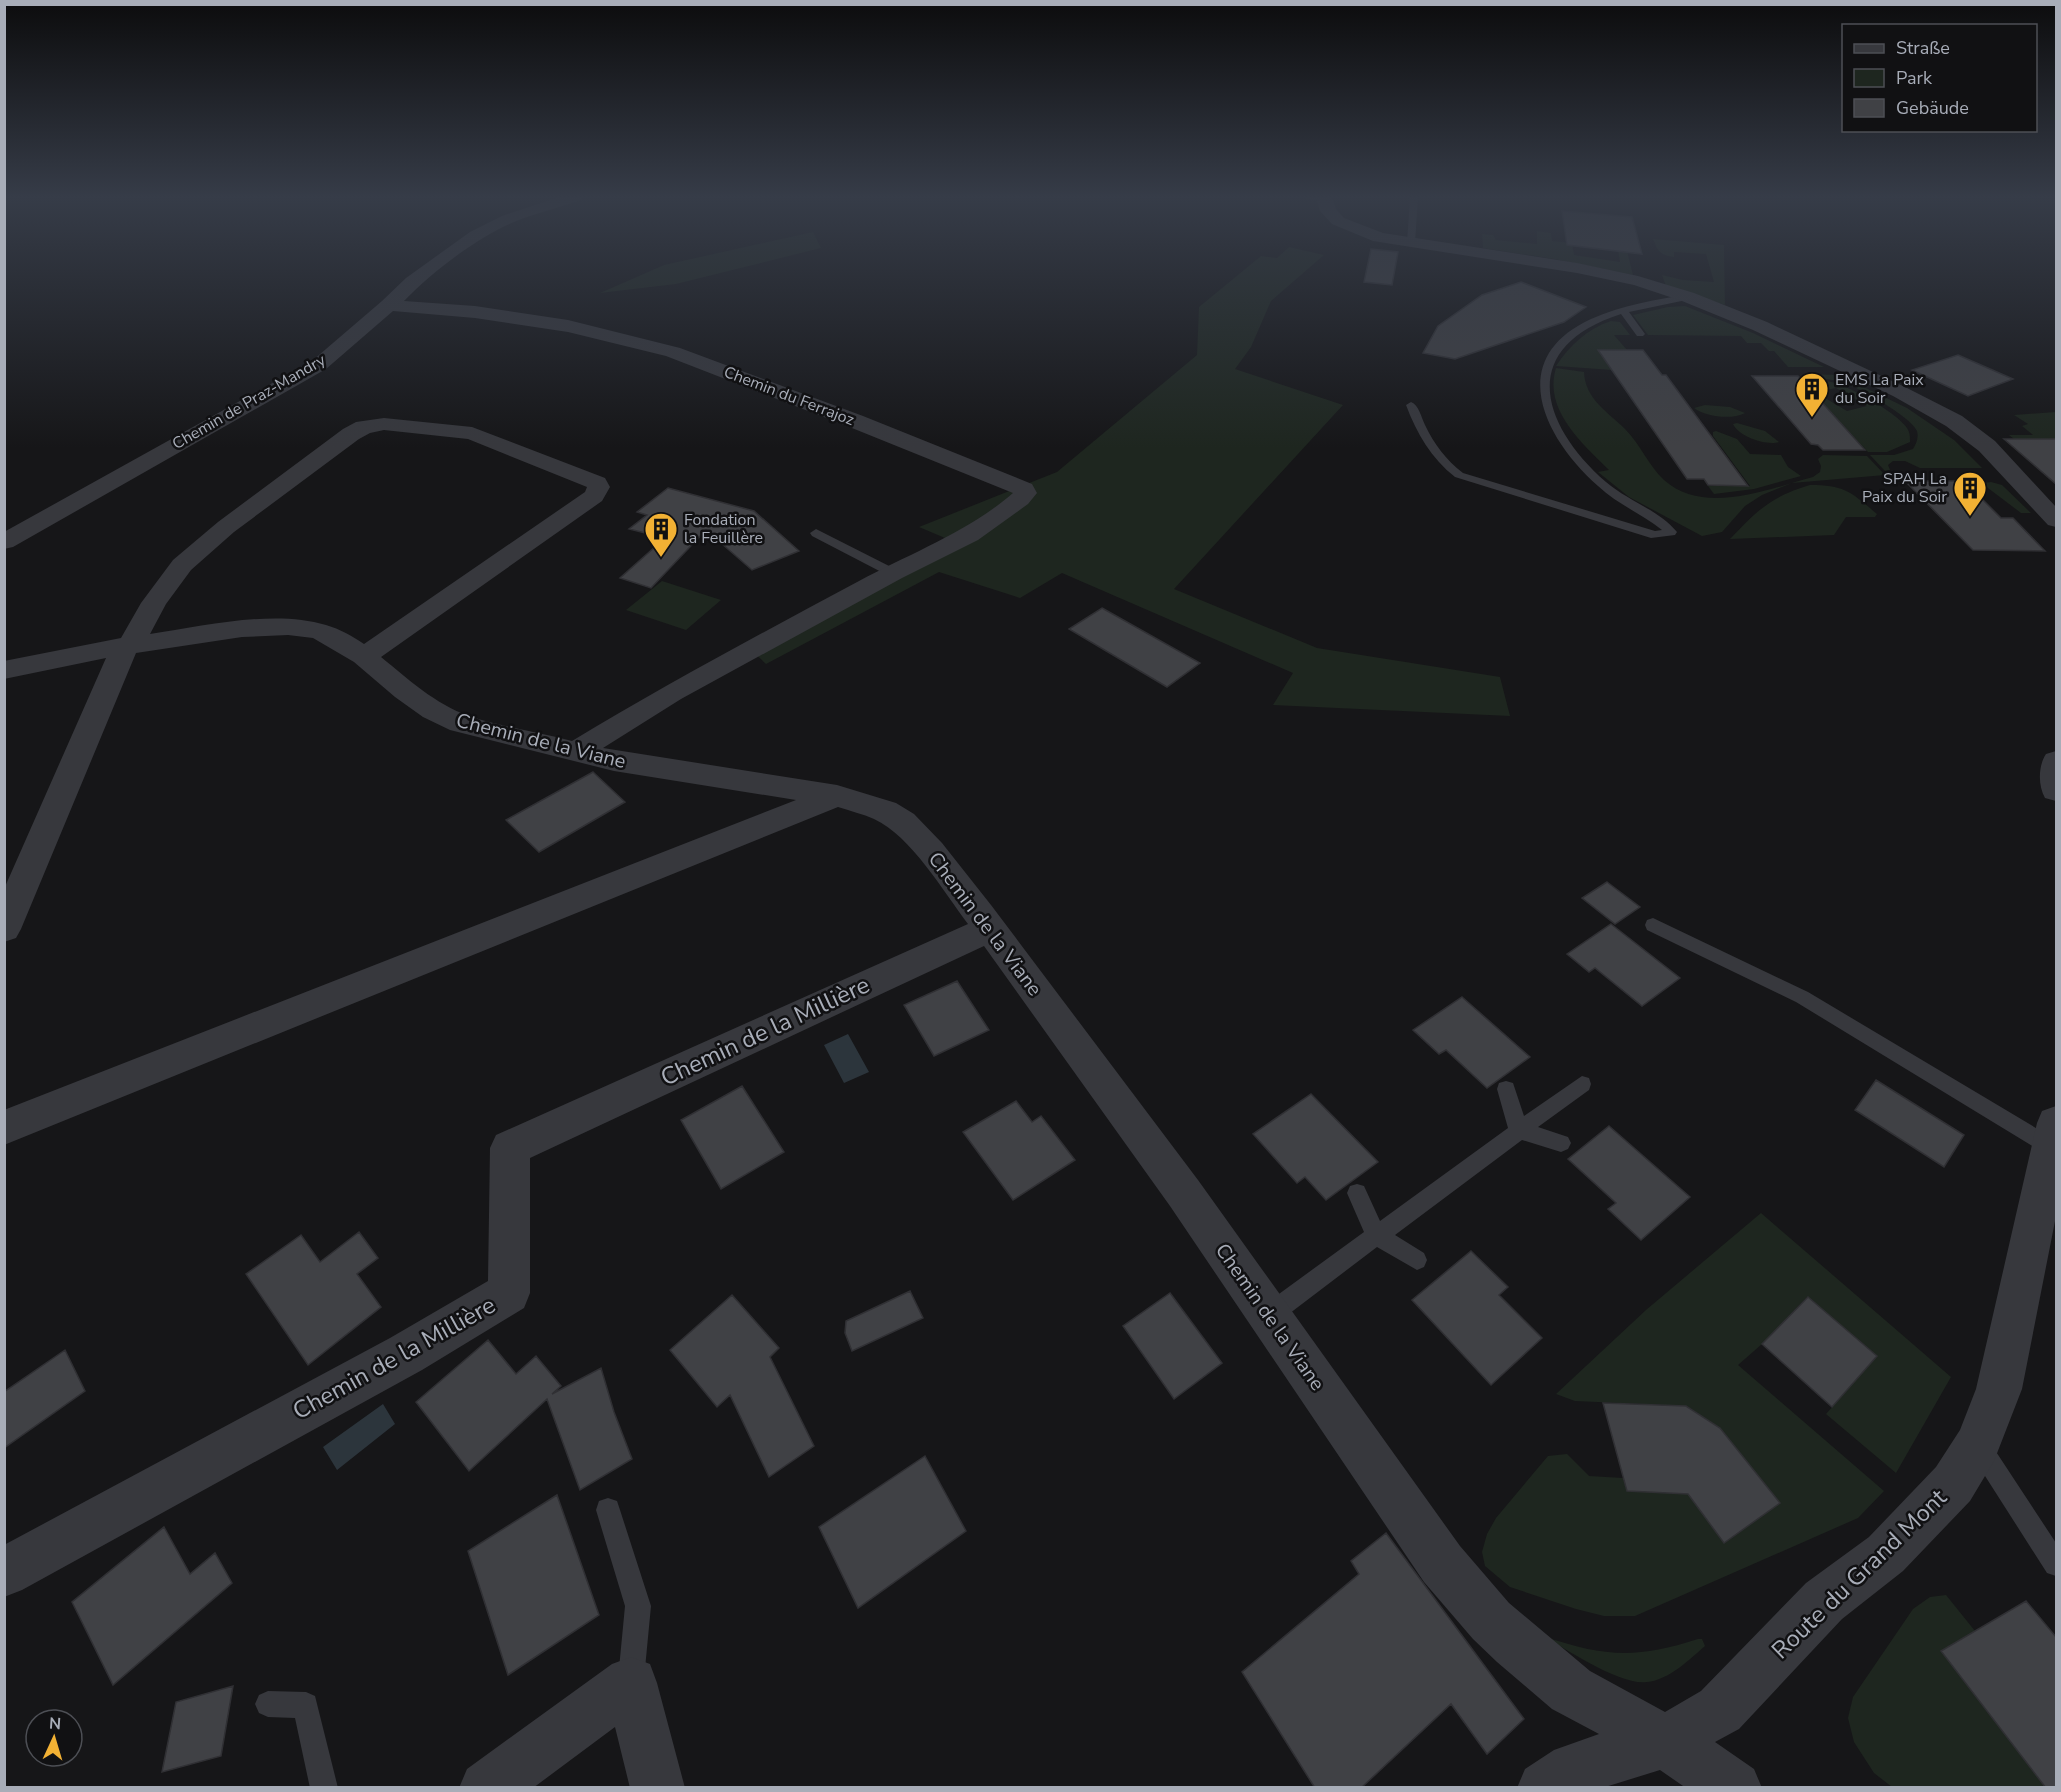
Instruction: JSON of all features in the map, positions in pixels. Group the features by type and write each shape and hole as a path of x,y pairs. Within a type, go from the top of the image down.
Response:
{"street":[{"name":"Chemin de Praz-Mandry","path":"4,542 319,365 414,281"},
{"path":"1636,281 1688,297 1808,347 1954,421 1996,454 2056,520"},
{"name":"Chemin du Ferrajoz","path":"389,305 475,312 568,326 673,352 1024,489 1025,494 1020,499 969,535 893,573"},
{"path":"4,929 128,645 154,603 182,565 250,509 351,434 364,427 384,424 472,434 597,483 599,487 594,496 364,656"},
{"path":"575,752 671,693 893,573"},
{"name":"Chemin de la Viane","path":"4,670 128,645 242,629 288,627 320,631 364,656 405,691 433,710 460,723 614,761 837,796 885,811 903,822 931,851 989,928 1184,1193 1442,1564 1491,1621 1570,1689 1665,1741 1735,1788"},
{"path":"2056,761 2056,790"},
{"path":"4,1128 837,796"},
{"name":"Chemin de la Millière","path":"4,1572 406,1354 510,1293 510,1148 989,928"},
{"name":"Route du Grand Mont","path":"1544,1788 1573,1769 1665,1741 1720,1710 1824,1601 1886,1554 1953,1484 1978,1445 1999,1389 2054,1135"},
{"path":"486,1788 631,1683 658,1788"}],"lane":[{"path":"1411,405 1418,426 1434,451 1448,467 1460,475 1655,536 1671,532 1654,517 1603,484 1574,454 1553,426 1542,390 1554,351 1567,338 1584,327 1623,312 1688,297"},
{"path":"1623,312 1640,334"},
{"path":"816,533 893,573"},
{"path":"1653,925 1802,997 2054,1135"},
{"path":"1269,1315 1582,1084"},
{"path":"1506,1089 1518,1130"},
{"path":"1518,1130 1561,1143"},
{"path":"1357,1193 1376,1235 1418,1260"},
{"path":"1978,1445 2056,1564"},
{"path":"609,1510 638,1606 631,1683"},
{"path":"268,1704 306,1705 324,1788"}],"green space":[{"path":"628,281 690,281 676,284 600,293"},
{"path":"1231,281 1294,281 1271,301 1251,347 1235,369 1343,405 1174,589 1317,648 1500,677 1510,716 1273,705 1293,673 1062,573 1020,598 939,572 766,664 746,645 945,538 919,527 1057,472 1197,355 1199,307"},
{"path":"1664,281 1693,281 1725,281 1725,305 1666,286"},
{"path":"1685,306 1753,333 1824,367 1788,367 1774,351 1769,351 1761,343 1747,343 1741,336 1648,335 1633,315 1668,307"},
{"path":"1611,321 1620,322 1630,335 1614,335 1627,350 1612,370 1556,366 1580,339 1594,328"},
{"path":"1556,368 1584,372 1585,382 1593,397 1625,429 1664,480 1680,491 1717,498 1757,493 1792,483 1762,495 1745,506 1722,532 1702,536 1629,497 1598,472 1609,470 1577,437 1560,412 1553,383"},
{"path":"1805,374 1839,375 1907,408 1954,440 1982,468 1920,468 1905,461 1893,461 1888,465 1890,470 1885,471 1870,455 1894,455 1913,449 1918,436 1917,431 1905,418 1850,385"},
{"path":"1809,379 1841,385 1877,404 1902,422 1909,431 1910,442 1887,452 1868,452 1817,398 1825,398 1847,411 1867,406 1836,388 1821,391"},
{"path":"1705,405 1730,407 1745,413 1719,416 1705,414 1694,408"},
{"path":"2056,412 2056,449 2044,439 2014,439 2009,435 2033,435 2022,426 2028,424 2014,415"},
{"path":"1737,423 1765,431 1779,442 1768,443 1747,436 1736,429 1733,424"},
{"path":"1713,432 1737,439 1750,454 1781,455 1788,467 1801,476 1754,489 1714,494 1708,486 1750,486 1713,436"},
{"path":"1823,455 1867,456 1885,475 1792,483 1813,477 1820,472 1821,466 1818,459"},
{"path":"1984,483 2002,485 2031,513 2021,513 1984,485"},
{"path":"1810,485 1832,486 1847,491 1877,514 1875,517 1846,517 1834,535 1730,539 1765,506 1785,494"},
{"path":"662,581 721,600 686,630 626,610"},
{"path":"1761,1213 1951,1377 1896,1473 1826,1414 1877,1356 1807,1297 1762,1344 1738,1365 1884,1491 1858,1518 1635,1616 1604,1616 1510,1587 1485,1566 1482,1552 1487,1534 1496,1518 1548,1456 1567,1454 1589,1476 1623,1478 1627,1491 1688,1494 1724,1542 1779,1503 1720,1428 1687,1406 1575,1401 1556,1394 1646,1310"},
{"path":"1946,1595 1975,1631 1941,1651 2046,1787 1892,1787 1874,1773 1854,1742 1848,1718 1853,1697 1913,1609 1930,1597"},
{"path":"1543,1636 1584,1648 1620,1653 1656,1650 1698,1639 1702,1639 1705,1646 1679,1668 1663,1677 1647,1682 1636,1682 1609,1673"}],"shaded area":[{"path":"848,1034 869,1072 844,1083 824,1045"},
{"path":"383,1404 395,1424 337,1470 323,1447"}],"building":[{"path":"1364,281 1393,281 1392,285"},
{"path":"1521,282 1586,307 1564,322 1455,359 1423,353 1438,326 1482,295"},
{"path":"1598,350 1643,350 1662,375 1666,375 1748,486 1708,485 1704,479 1687,479"},
{"path":"1958,355 2013,379 1968,396 1912,370"},
{"path":"1752,376 1798,376 1865,450 1823,450 1818,445 1811,444"},
{"path":"2004,439 2056,439 2056,484"},
{"name":"SPAH La Paix du Soir","path":"1905,481 1964,481 2001,518 2013,518 2045,551 1973,550"},
{"path":"668,488 754,511 799,551 752,570 706,530 651,588 620,578 665,538 629,529 647,515 637,512"},
{"path":"1102,608 1200,663 1167,687 1069,629"},
{"path":"593,772 625,802 539,852 506,820"},
{"path":"1607,882 1640,907 1615,924 1582,898"},
{"path":"1611,924 1680,978 1642,1006 1595,968 1589,972 1567,954"},
{"path":"957,981 989,1030 934,1056 904,1005"},
{"path":"1462,997 1530,1057 1487,1088 1446,1050 1439,1054 1413,1030"},
{"path":"1876,1080 1964,1135 1944,1167 1855,1110"},
{"path":"742,1086 784,1152 721,1189 681,1120"},
{"path":"1311,1094 1378,1162 1326,1200 1305,1177 1297,1183 1253,1134"},
{"path":"1016,1101 1032,1122 1041,1116 1075,1160 1013,1200 963,1132"},
{"path":"1609,1126 1690,1197 1641,1240 1608,1209 1616,1203 1568,1159"},
{"path":"359,1232 378,1258 357,1274 381,1307 308,1365 246,1274 301,1235 320,1262"},
{"path":"1471,1251 1508,1287 1499,1295 1542,1338 1491,1385 1412,1300"},
{"path":"910,1291 923,1318 852,1351 845,1333 846,1321"},
{"path":"1170,1293 1222,1363 1174,1399 1123,1326"},
{"path":"732,1295 779,1348 770,1357 814,1446 769,1477 730,1395 717,1407 670,1350"},
{"path":"1808,1297 1877,1356 1832,1407 1762,1344"},
{"path":"488,1340 516,1374 536,1356 561,1386 552,1394 601,1368 614,1412 632,1459 580,1490 547,1399 469,1471 416,1402"},
{"path":"65,1350 85,1391 4,1448 4,1392"},
{"path":"1603,1403 1686,1406 1720,1428 1780,1503 1724,1543 1688,1494 1627,1491"},
{"path":"925,1456 966,1531 858,1608 819,1527"},
{"path":"557,1495 599,1615 508,1675 468,1551"},
{"path":"164,1527 190,1574 215,1553 232,1583 113,1685 72,1602"},
{"path":"1386,1533 1524,1719 1487,1754 1451,1704 1361,1788 1315,1788 1242,1672 1359,1574 1351,1561"},
{"path":"2026,1601 2056,1637 2056,1788 2046,1788 1941,1651"},
{"path":"233,1686 221,1756 162,1772 176,1702"}],"place":[{"name":"EMS La Paix du Soir","path":"1812,418"},
{"name":"SPAH La Paix du Soir","path":"1970,517"},
{"name":"Fondation la Feuillère","path":"661,558"}]}
